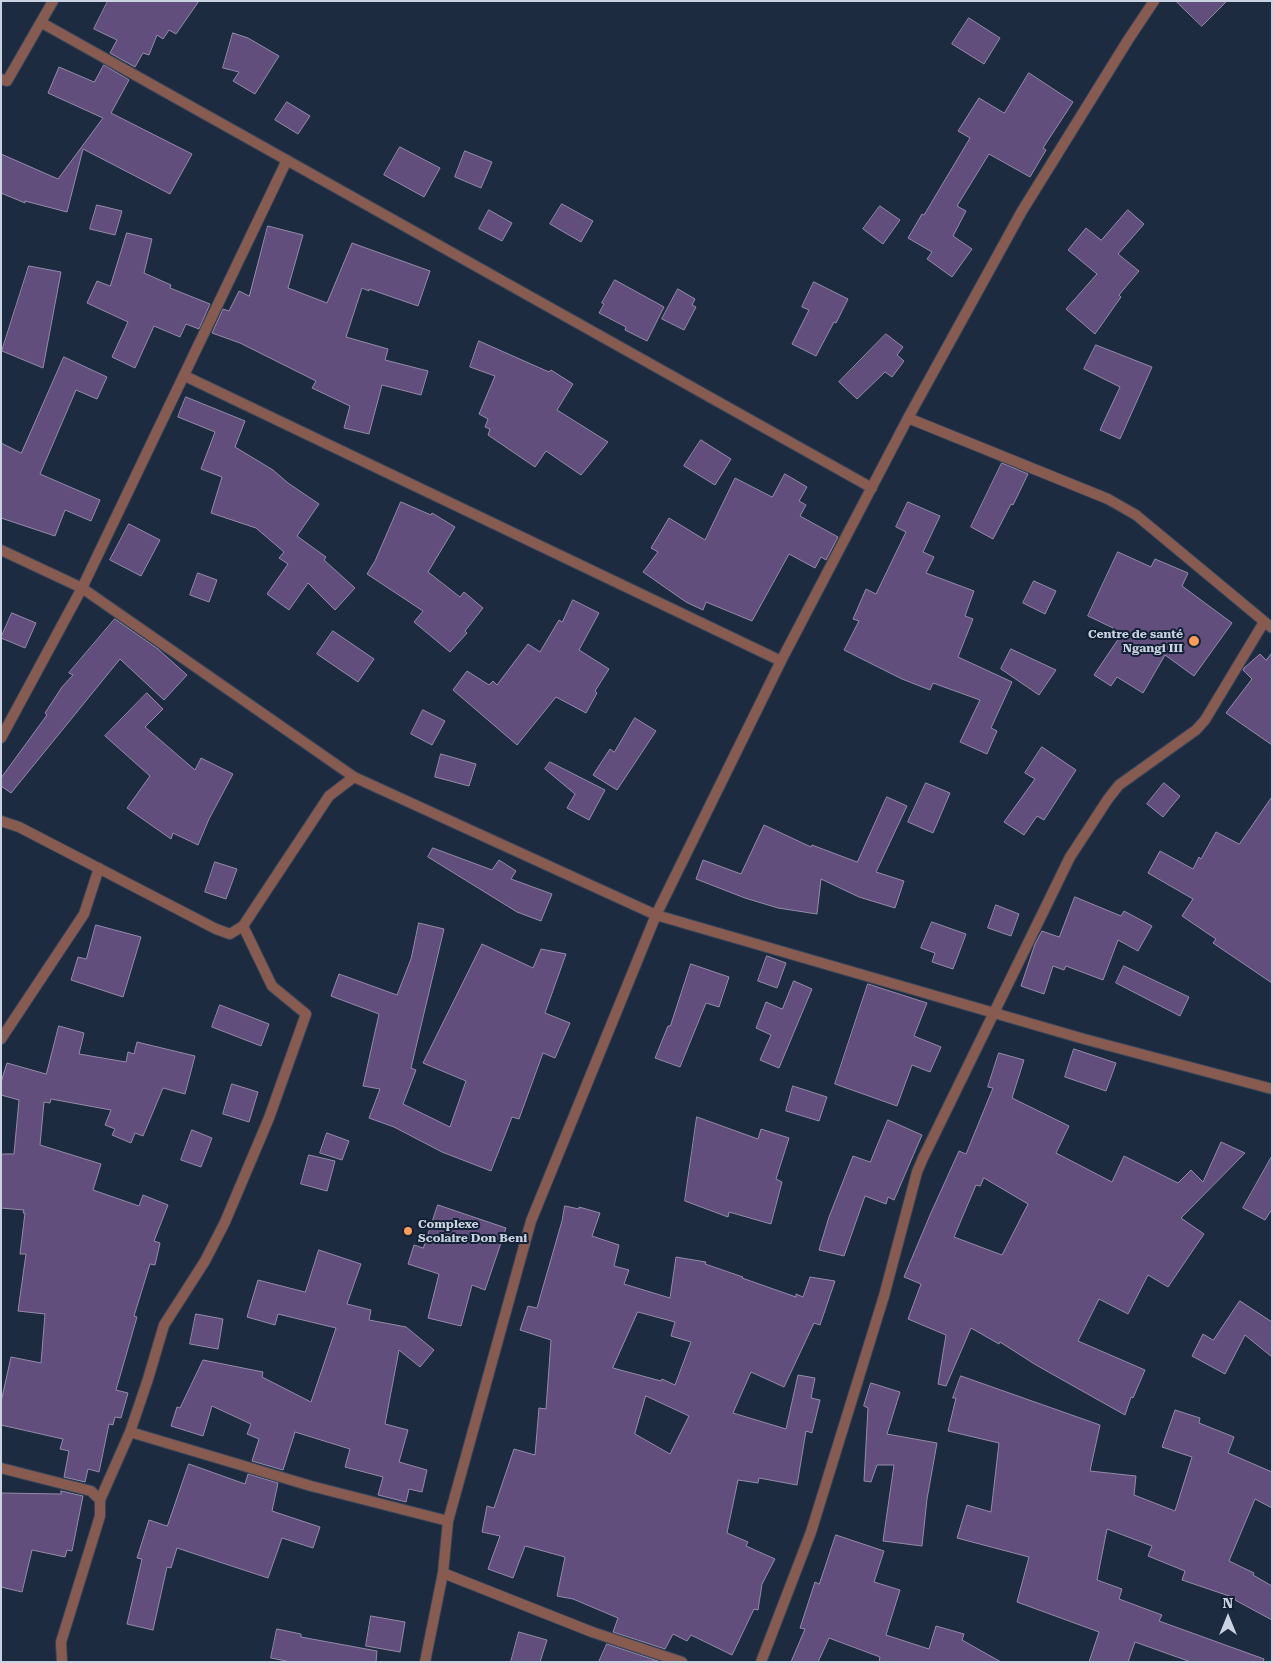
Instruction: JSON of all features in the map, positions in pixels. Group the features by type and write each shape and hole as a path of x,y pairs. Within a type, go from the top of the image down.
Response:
{"street":[{"path":"1,92 4,81 42,23 53,1"},
{"path":"425,1662 443,1573 448,1521 532,1221 656,915 781,661 908,418 1022,211 1154,1"},
{"path":"42,23 872,488"},
{"path":"1,738 82,588 287,160"},
{"path":"185,376 781,661"},
{"path":"761,1662 811,1532 884,1296 917,1172 1026,944 1070,857 1108,799 1119,785 1196,730 1205,720 1268,625 1136,515 1115,503 908,418"},
{"path":"1,550 82,588 354,777 656,915 1084,1039 1271,1087"},
{"path":"1,821 18,827 216,929 230,934 242,926 329,796 354,777"},
{"path":"1,1039 84,914 99,868"},
{"path":"62,1662 61,1642 100,1516 100,1500 130,1432 164,1325 205,1261 225,1222 269,1118 306,1014 272,986 242,926"},
{"path":"130,1432 311,1486 448,1521"},
{"path":"1,1468 90,1491 100,1500"},
{"path":"443,1573 592,1632 682,1662"}],"building":[{"path":"108,1 199,1 176,34 169,30 163,39 157,35 149,55 143,53 135,67 110,53 117,40 94,29"},
{"path":"1176,1 1227,1 1202,26"},
{"path":"969,18 1000,38 984,64 952,44"},
{"path":"233,33 248,38 279,56 255,94 233,81 239,72 223,68"},
{"path":"104,65 129,80 111,113 192,154 170,194 83,149 67,212 25,201 25,203 1,193 1,154 58,179 103,118 48,93 59,67 94,82"},
{"path":"1029,73 1073,102 1043,148 1046,150 1030,177 989,154 957,206 966,211 953,236 972,249 952,277 927,259 932,252 908,238 970,138 958,131 979,98 1004,113"},
{"path":"287,102 310,116 298,134 275,120"},
{"path":"400,147 440,168 424,197 384,175"},
{"path":"465,151 492,162 481,188 455,177"},
{"path":"562,204 593,221 581,242 550,224"},
{"path":"97,205 122,211 115,235 90,229"},
{"path":"880,206 900,220 883,244 863,229"},
{"path":"489,210 512,223 502,241 479,229"},
{"path":"1128,210 1144,224 1118,254 1139,271 1119,295 1121,297 1095,334 1066,309 1097,274 1068,250 1086,228 1101,240"},
{"path":"268,226 303,235 288,288 327,303 352,243 430,271 418,306 362,288 346,337 388,349 385,360 428,371 421,395 382,385 369,434 344,428 350,406 312,388 316,381 240,343 212,333 223,309 229,311 239,291 249,296"},
{"path":"127,233 152,239 144,273 171,285 170,288 210,304 199,329 186,324 180,337 154,326 135,368 112,357 128,322 87,303 97,281 110,286"},
{"path":"29,266 61,272 43,368 2,351"},
{"path":"615,280 664,307 647,341 625,330 626,327 599,313 604,304 602,303"},
{"path":"814,282 848,299 816,356 792,344 809,310 802,307"},
{"path":"678,289 695,299 692,305 696,307 684,330 662,319"},
{"path":"886,334 903,347 897,355 904,361 892,377 885,372 857,399 839,382"},
{"path":"479,341 549,372 551,370 573,384 557,410 608,442 581,475 546,451 535,467 488,435 490,429 485,427 488,419 479,414 495,376 470,367"},
{"path":"1096,345 1152,367 1120,439 1100,430 1120,387 1084,369"},
{"path":"64,357 107,377 97,399 76,390 40,474 100,500 91,521 65,510 55,536 1,518 1,443 21,453"},
{"path":"186,397 245,421 235,447 273,470 288,483 319,504 297,536 326,557 324,560 355,588 335,610 308,583 289,610 267,594 288,564 279,558 284,552 256,528 211,513 222,477 201,469 215,432 178,417"},
{"path":"701,440 731,459 715,485 684,466"},
{"path":"1002,463 1028,474 993,539 971,527"},
{"path":"785,474 807,487 799,501 806,505 800,516 838,537 826,560 821,557 815,568 789,554 752,621 706,602 703,610 686,602 643,572 658,552 651,548 669,518 705,540 735,478 772,497"},
{"path":"401,502 431,515 432,513 455,527 428,572 460,597 464,592 483,608 465,631 467,633 450,652 414,622 423,611 367,574 375,561"},
{"path":"908,502 940,516 923,552 934,557 926,573 974,591 965,616 973,619 958,657 1012,682 991,728 997,731 987,754 960,742 980,700 933,683 930,690 902,679 844,650 859,621 853,619 866,589 876,594 906,532 896,527"},
{"path":"129,524 160,540 141,576 110,560"},
{"path":"1118,552 1151,567 1155,559 1188,573 1182,586 1232,623 1194,676 1165,655 1143,693 1117,677 1111,686 1094,675 1119,638 1110,632 1113,628 1088,616"},
{"path":"198,573 217,580 209,602 190,595"},
{"path":"1034,581 1056,591 1045,614 1023,603"},
{"path":"573,600 599,613 579,650 609,669 595,691 597,693 586,713 556,697 517,745 453,690 467,671 489,685 493,681 497,685 528,644 540,652 559,620 562,622"},
{"path":"12,613 36,623 25,648 1,638"},
{"path":"115,619 158,649 187,675 164,700 120,659 11,793 1,786 1,778 47,715 45,713 62,687 73,675 69,673"},
{"path":"333,631 374,659 358,682 317,654"},
{"path":"1011,649 1056,670 1039,695 1001,669"},
{"path":"1272,653 1272,745 1226,713 1252,679 1243,670 1244,668 1260,654 1266,660"},
{"path":"147,693 163,709 145,727 195,770 201,758 233,774 209,819 198,845 173,833 171,839 127,808 150,776 105,736"},
{"path":"423,710 445,721 432,745 411,734"},
{"path":"635,718 656,731 617,790 593,775 610,749 614,752"},
{"path":"1042,747 1076,770 1044,820 1037,816 1024,835 1004,822 1035,779 1025,773"},
{"path":"441,754 476,764 469,786 435,777"},
{"path":"550,762 605,790 589,820 567,808 575,794 545,769"},
{"path":"926,783 950,793 933,833 908,822"},
{"path":"1164,783 1180,796 1163,817 1147,804"},
{"path":"887,797 907,806 876,872 904,881 895,908 859,897 821,879 817,914 778,908 745,898 696,879 703,860 741,874 764,825 811,847 812,845 857,862"},
{"path":"1272,797 1272,983 1213,943 1216,939 1182,916 1193,899 1148,873 1160,851 1193,869 1199,857 1201,859 1216,832 1239,844"},
{"path":"433,848 492,870 499,860 516,871 511,879 552,894 541,921 517,912 428,857"},
{"path":"215,862 237,869 226,899 205,892"},
{"path":"1075,897 1121,916 1124,911 1152,926 1138,951 1118,940 1103,980 1066,966 1064,970 1053,966 1044,994 1021,986 1035,944 1042,931 1059,937"},
{"path":"996,905 1019,914 1011,936 988,928"},
{"path":"932,922 966,934 953,969 932,962 935,953 921,948"},
{"path":"419,923 444,929 411,1068 416,1070 403,1104 450,1127 466,1081 423,1063 482,944 533,968 541,949 566,954 545,1013 570,1023 555,1058 543,1053 519,1119 512,1117 491,1171 442,1152 394,1127 369,1118 380,1089 363,1086 379,1014 331,996 339,974 397,995 411,959"},
{"path":"96,925 141,937 123,997 71,980 78,957 86,959"},
{"path":"767,956 786,963 777,988 758,981"},
{"path":"691,964 729,977 719,1007 706,1003 680,1067 655,1058 668,1026 670,1026"},
{"path":"1124,966 1189,997 1180,1016 1116,983"},
{"path":"794,981 812,989 779,1068 760,1060 771,1035 756,1028 766,1002 782,1009"},
{"path":"868,984 927,1003 914,1036 941,1047 930,1072 912,1065 897,1106 835,1084"},
{"path":"220,1005 269,1024 261,1046 212,1027"},
{"path":"59,1026 84,1033 79,1054 126,1062 128,1052 134,1054 137,1042 195,1056 185,1094 163,1088 143,1136 135,1133 131,1143 112,1135 115,1129 105,1125 111,1110 51,1099 50,1103 44,1102 40,1145 101,1164 93,1190 139,1206 143,1195 168,1205 154,1241 160,1243 155,1265 150,1264 134,1316 137,1317 116,1390 128,1393 121,1418 115,1417 113,1425 109,1424 99,1472 88,1469 85,1482 64,1477 69,1451 60,1449 63,1439 1,1425 1,1402 11,1357 41,1363 45,1314 18,1311 26,1254 20,1254 25,1213 23,1213 24,1210 1,1208 1,1154 14,1154 19,1100 1,1095 1,1082 7,1063 46,1074"},
{"path":"1074,1049 1116,1063 1106,1091 1065,1077"},
{"path":"999,1053 1024,1060 1012,1098 1069,1126 1056,1153 1112,1182 1124,1156 1178,1183 1191,1170 1203,1182 1221,1142 1245,1153 1181,1218 1204,1234 1168,1287 1148,1275 1128,1314 1099,1299 1078,1341 1145,1370 1133,1398 1131,1397 1125,1415 1036,1365 1000,1342 999,1344 971,1328 946,1386 938,1384 946,1335 908,1319 921,1284 904,1277 959,1151 966,1154 993,1088 988,1087","holes":["984,1178 1028,1204 1002,1255 954,1237 976,1185 980,1186"]},
{"path":"232,1084 258,1092 249,1122 223,1114"},
{"path":"793,1086 827,1097 819,1121 786,1111"},
{"path":"697,1117 758,1139 761,1129 789,1138 776,1179 782,1182 771,1224 729,1212 728,1217 685,1201"},
{"path":"888,1120 922,1135 894,1200 888,1197 886,1204 865,1196 844,1256 819,1250 829,1217 853,1156 870,1162"},
{"path":"192,1130 212,1138 201,1167 181,1160"},
{"path":"327,1133 349,1141 342,1160 320,1153"},
{"path":"309,1155 335,1161 327,1191 301,1184"},
{"path":"1272,1156 1272,1209 1265,1220 1243,1208"},
{"path":"438,1205 506,1228 485,1290 472,1285 461,1326 428,1318 439,1274 408,1264 414,1245 423,1248"},
{"path":"565,1206 579,1209 579,1207 600,1213 592,1236 619,1245 614,1266 629,1270 624,1284 670,1298 676,1257 706,1262 705,1264 796,1297 796,1294 803,1297 810,1277 835,1281 820,1325 814,1323 784,1387 751,1372 733,1413 786,1429 798,1375 815,1378 811,1398 820,1400 812,1433 806,1431 797,1485 759,1478 758,1483 738,1480 727,1533 748,1542 746,1546 775,1559 762,1584 758,1610 754,1609 732,1655 691,1635 687,1641 673,1634 665,1649 613,1632 618,1618 573,1599 557,1596 565,1557 525,1546 513,1578 488,1569 500,1536 482,1532 487,1506 494,1508 514,1449 535,1455 539,1408 546,1409 551,1340 520,1330 528,1306 537,1308","holes":["638,1312 675,1322 671,1336 691,1342 675,1385 662,1379 661,1381 613,1368","646,1396 689,1416 670,1454 635,1434"]},
{"path":"319,1250 361,1264 347,1304 371,1310 369,1320 406,1327 434,1350 420,1367 399,1350 385,1424 408,1430 399,1462 427,1470 422,1492 409,1489 406,1502 378,1495 383,1477 345,1467 350,1449 295,1432 283,1470 252,1461 259,1439 247,1434 251,1424 212,1406 203,1436 171,1426 177,1407 180,1408 203,1360 263,1372 262,1377 311,1402 336,1328 278,1314 275,1325 247,1317 258,1280 305,1292"},
{"path":"1240,1301 1272,1322 1272,1357 1245,1335 1225,1374 1192,1356 1203,1334 1213,1340"},
{"path":"196,1314 223,1319 218,1349 190,1344"},
{"path":"961,1376 1100,1425 1090,1471 1136,1476 1134,1495 1175,1511 1192,1457 1162,1447 1175,1410 1200,1418 1199,1423 1234,1437 1228,1453 1272,1472 1272,1508 1255,1499 1229,1561 1254,1573 1253,1575 1272,1586 1272,1620 1235,1600 1235,1598 1182,1580 1185,1571 1148,1556 1152,1546 1107,1529 1097,1580 1122,1589 1119,1599 1162,1615 1159,1621 1264,1659 1263,1662 1191,1662 1135,1642 1128,1662 1089,1662 1099,1632 1017,1602 1029,1557 957,1538 967,1505 991,1512 999,1443 948,1431 956,1398 953,1398"},
{"path":"871,1383 900,1392 887,1434 937,1443 927,1499 922,1546 883,1541 894,1465 877,1465 871,1482 864,1481 868,1408 864,1406"},
{"path":"189,1464 245,1484 248,1474 278,1483 272,1511 320,1527 313,1548 282,1538 268,1578 177,1548 171,1568 167,1567 153,1630 127,1624 142,1559 137,1558 149,1520 167,1526"},
{"path":"61,1491 83,1496 72,1551 67,1550 65,1557 32,1550 22,1592 1,1587 1,1493 61,1494"},
{"path":"836,1535 884,1551 874,1582 900,1590 886,1635 929,1649 936,1626 964,1634 962,1640 1001,1662 879,1662 880,1657 829,1638 818,1662 791,1662 805,1629 800,1628 815,1582 819,1584"},
{"path":"371,1616 405,1622 400,1652 366,1646"},
{"path":"277,1629 301,1634 301,1637 377,1651 376,1662 291,1662 271,1658"},
{"path":"519,1632 547,1640 540,1662 511,1662"},
{"path":"607,1644 658,1661 599,1662"}],"place":[{"name":"Centre de santé Ngangi III","path":"1194,641"},
{"name":"Complexe Scolaire Don Beni","path":"408,1231"}]}
